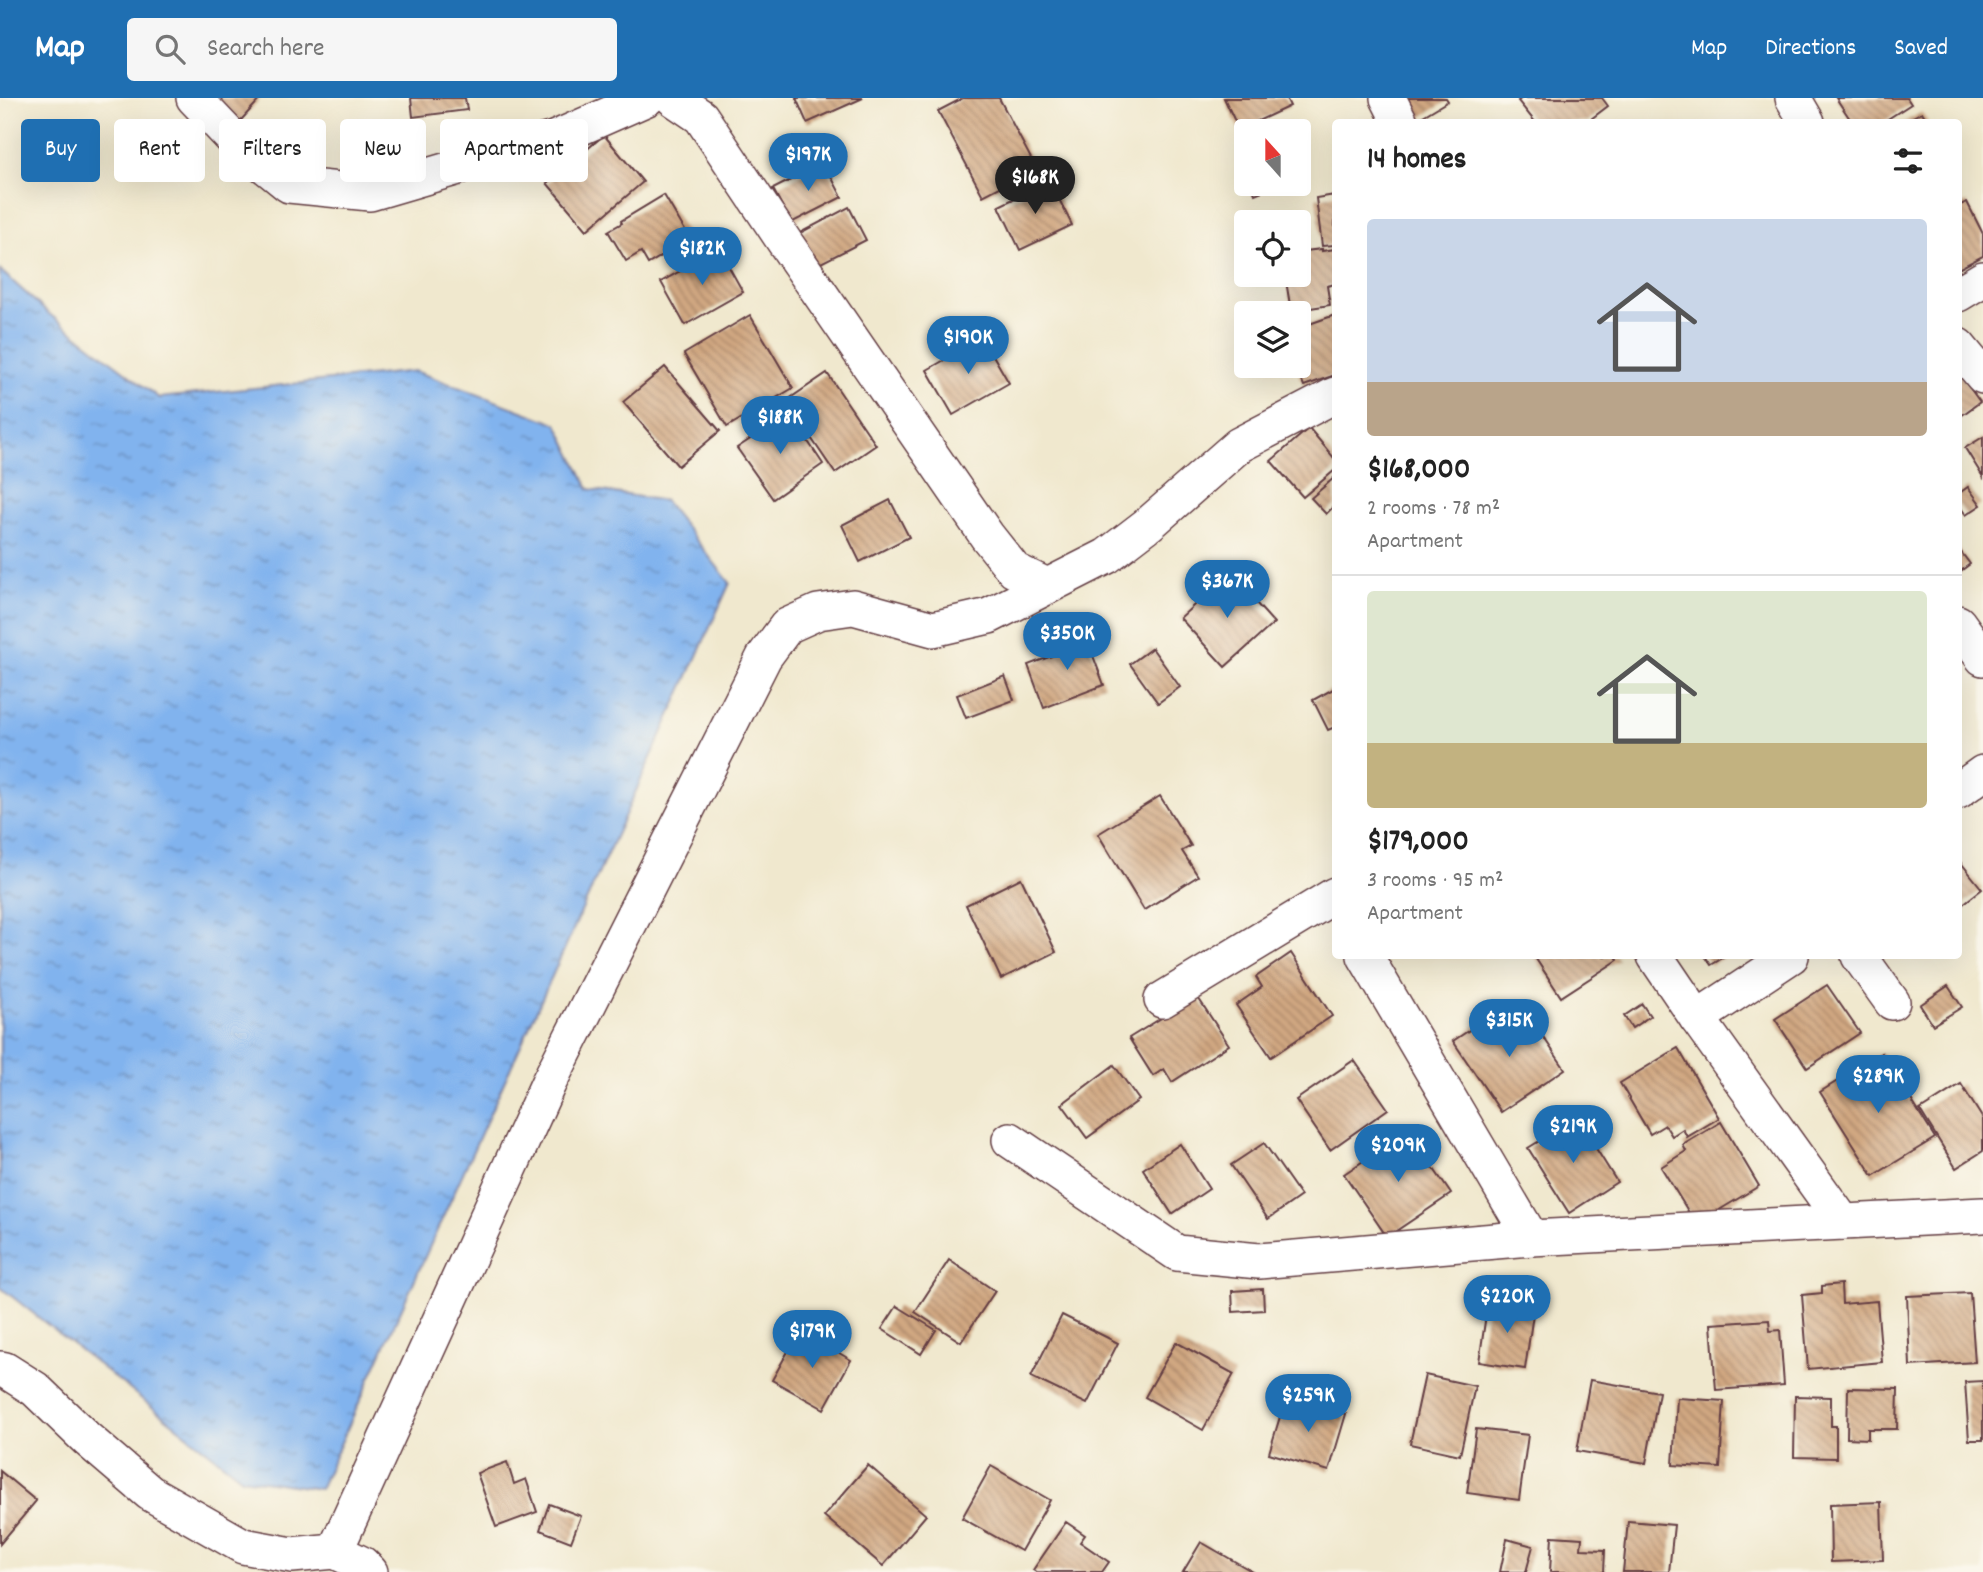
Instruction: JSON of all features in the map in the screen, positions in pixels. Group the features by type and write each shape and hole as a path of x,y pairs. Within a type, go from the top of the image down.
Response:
{"street":[{"path":"194,98 236,142 289,185 370,194 554,139 648,98"},
{"path":"673,98 711,108 771,223 987,536 1014,570 1047,586"},
{"path":"1388,98 1398,119"},
{"path":"1793,98 1805,119"},
{"path":"1962,292 1983,279"},
{"path":"1962,351 1983,376"},
{"path":"335,1551 548,1084 764,657 787,626 818,612 853,607 933,629 989,616 1107,556 1150,523 1239,445 1332,396"},
{"path":"1962,629 1983,658"},
{"path":"1962,788 1983,772"},
{"path":"1162,1000 1332,900"},
{"path":"1367,959 1531,1238"},
{"path":"1657,959 1843,1222"},
{"path":"1697,1018 1786,959"},
{"path":"1861,959 1892,1002"},
{"path":"1010,1140 1177,1253 1259,1261 1531,1238 1983,1215"},
{"path":"0,1369 35,1389 150,1493 243,1546 292,1555 335,1551 362,1564 370,1572"}],"water":[{"path":"0,270 48,313 159,398 415,371 557,424 589,489 665,501 730,583 320,1489 242,1478 0,1287"}],"building":[{"path":"199,98 261,98 242,119 222,119"},
{"path":"411,98 465,98 467,110 413,117"},
{"path":"796,98 863,98 807,123"},
{"path":"963,98 999,98 1036,168 983,196 938,111"},
{"path":"1224,98 1286,98 1290,106 1262,119 1234,119"},
{"path":"1395,98 1446,98 1448,101 1418,119 1411,119"},
{"path":"1522,98 1602,98 1608,106 1591,119 1533,119 1518,101"},
{"path":"1836,98 1907,98 1911,104 1888,119 1850,119"},
{"path":"1922,112 1926,119 1909,119"},
{"path":"604,135 643,182 587,230 547,183 588,182 588,148"},
{"path":"824,163 842,197 791,223 773,189"},
{"path":"1050,181 1072,225 1020,250 999,206"},
{"path":"664,195 690,239 648,264 641,252 626,261 608,231"},
{"path":"1332,195 1332,245 1322,246 1316,198"},
{"path":"1967,202 1983,234 1983,256 1962,267 1962,204"},
{"path":"849,207 866,240 815,266 798,234"},
{"path":"719,249 743,292 685,325 661,282"},
{"path":"1332,249 1332,285 1327,286 1330,305 1311,308 1311,301 1289,301 1287,287 1311,287 1311,250"},
{"path":"750,315 793,388 727,427 684,354"},
{"path":"1332,316 1332,376 1304,386 1301,378 1311,378 1311,323"},
{"path":"983,338 1009,383 953,415 927,370"},
{"path":"665,367 720,431 678,466 623,402"},
{"path":"827,373 876,445 835,473 786,401"},
{"path":"1962,377 1980,402 1962,415"},
{"path":"789,413 823,464 773,499 737,448"},
{"path":"1309,428 1332,455 1332,473 1303,497 1271,461"},
{"path":"1983,437 1983,477 1965,448"},
{"path":"1332,480 1332,508 1326,514 1311,498"},
{"path":"1968,487 1981,505 1966,515 1962,510 1962,491"},
{"path":"890,500 909,537 860,562 842,525"},
{"path":"1962,553 1970,564 1962,570"},
{"path":"1229,573 1274,623 1225,667 1180,618"},
{"path":"1083,629 1104,685 1044,708 1028,665 1068,650 1063,637"},
{"path":"1152,648 1180,687 1158,703 1130,664"},
{"path":"1005,676 1014,700 966,718 957,695"},
{"path":"1332,690 1332,728 1328,730 1313,700"},
{"path":"1160,796 1191,846 1182,851 1198,876 1144,910 1098,834"},
{"path":"1962,864 1982,889 1962,905"},
{"path":"1021,878 1056,952 1001,979 966,905"},
{"path":"1291,953 1332,1016 1271,1057 1236,1005 1262,987 1256,977"},
{"path":"1536,959 1618,959 1618,960 1561,997"},
{"path":"1707,959 1721,959 1711,965"},
{"path":"1827,985 1860,1033 1807,1068 1775,1019"},
{"path":"1948,986 1962,1007 1933,1025 1920,1005"},
{"path":"1197,996 1229,1045 1172,1082 1164,1069 1153,1076 1129,1038"},
{"path":"1642,1004 1650,1016 1632,1028 1624,1016"},
{"path":"1525,1010 1565,1069 1501,1112 1453,1041 1483,1021 1491,1033"},
{"path":"1678,1048 1719,1118 1687,1137 1683,1129 1672,1136 1665,1125 1650,1134 1620,1083"},
{"path":"1882,1053 1935,1138 1873,1176 1820,1092"},
{"path":"1354,1060 1388,1109 1330,1150 1296,1100"},
{"path":"1114,1065 1139,1100 1087,1138 1062,1104"},
{"path":"1961,1084 1983,1119 1983,1151 1956,1168 1920,1110"},
{"path":"1577,1118 1617,1182 1569,1213 1528,1148"},
{"path":"1721,1122 1759,1186 1696,1224 1661,1167 1686,1151 1683,1145"},
{"path":"1408,1131 1451,1194 1387,1237 1344,1174"},
{"path":"1264,1143 1301,1196 1268,1219 1231,1165"},
{"path":"1180,1144 1209,1189 1172,1214 1143,1169"},
{"path":"949,1260 995,1291 961,1342 915,1312"},
{"path":"1841,1284 1842,1304 1877,1301 1882,1362 1808,1369 1802,1295 1822,1293 1822,1286"},
{"path":"1263,1289 1264,1310 1233,1312 1232,1291"},
{"path":"1970,1293 1975,1362 1910,1366 1907,1296"},
{"path":"1488,1301 1534,1307 1525,1369 1479,1362"},
{"path":"897,1306 936,1330 921,1354 882,1329"},
{"path":"1062,1315 1118,1343 1087,1404 1031,1377"},
{"path":"1769,1320 1770,1331 1780,1330 1784,1385 1716,1390 1711,1324"},
{"path":"800,1330 851,1360 824,1409 772,1380"},
{"path":"1176,1342 1234,1374 1203,1430 1145,1397"},
{"path":"1425,1375 1475,1386 1460,1455 1410,1444"},
{"path":"1590,1380 1659,1392 1646,1463 1577,1451"},
{"path":"1983,1381 1983,1440 1969,1440 1965,1382"},
{"path":"1848,1388 1898,1389 1897,1429 1868,1429 1868,1439 1847,1438"},
{"path":"1795,1396 1831,1397 1831,1426 1836,1426 1836,1458 1794,1457"},
{"path":"1286,1397 1346,1414 1329,1471 1269,1453"},
{"path":"1677,1398 1724,1401 1720,1468 1673,1465"},
{"path":"1476,1429 1528,1435 1519,1500 1467,1493"},
{"path":"507,1462 514,1484 526,1479 537,1512 496,1527 477,1473"},
{"path":"868,1465 926,1515 883,1566 824,1516"},
{"path":"991,1466 1050,1500 1021,1551 962,1518"},
{"path":"0,1471 36,1501 0,1544"},
{"path":"1881,1502 1883,1560 1831,1562 1830,1504"},
{"path":"549,1504 581,1516 571,1542 540,1530"},
{"path":"1628,1521 1674,1525 1669,1572 1623,1572"},
{"path":"1066,1522 1085,1535 1080,1542 1109,1562 1102,1572 1033,1570"},
{"path":"1552,1536 1582,1538 1581,1549 1605,1550 1604,1572 1550,1572"},
{"path":"1507,1539 1533,1546 1526,1572 1500,1572"},
{"path":"1201,1542 1253,1572 1183,1572"}]}
